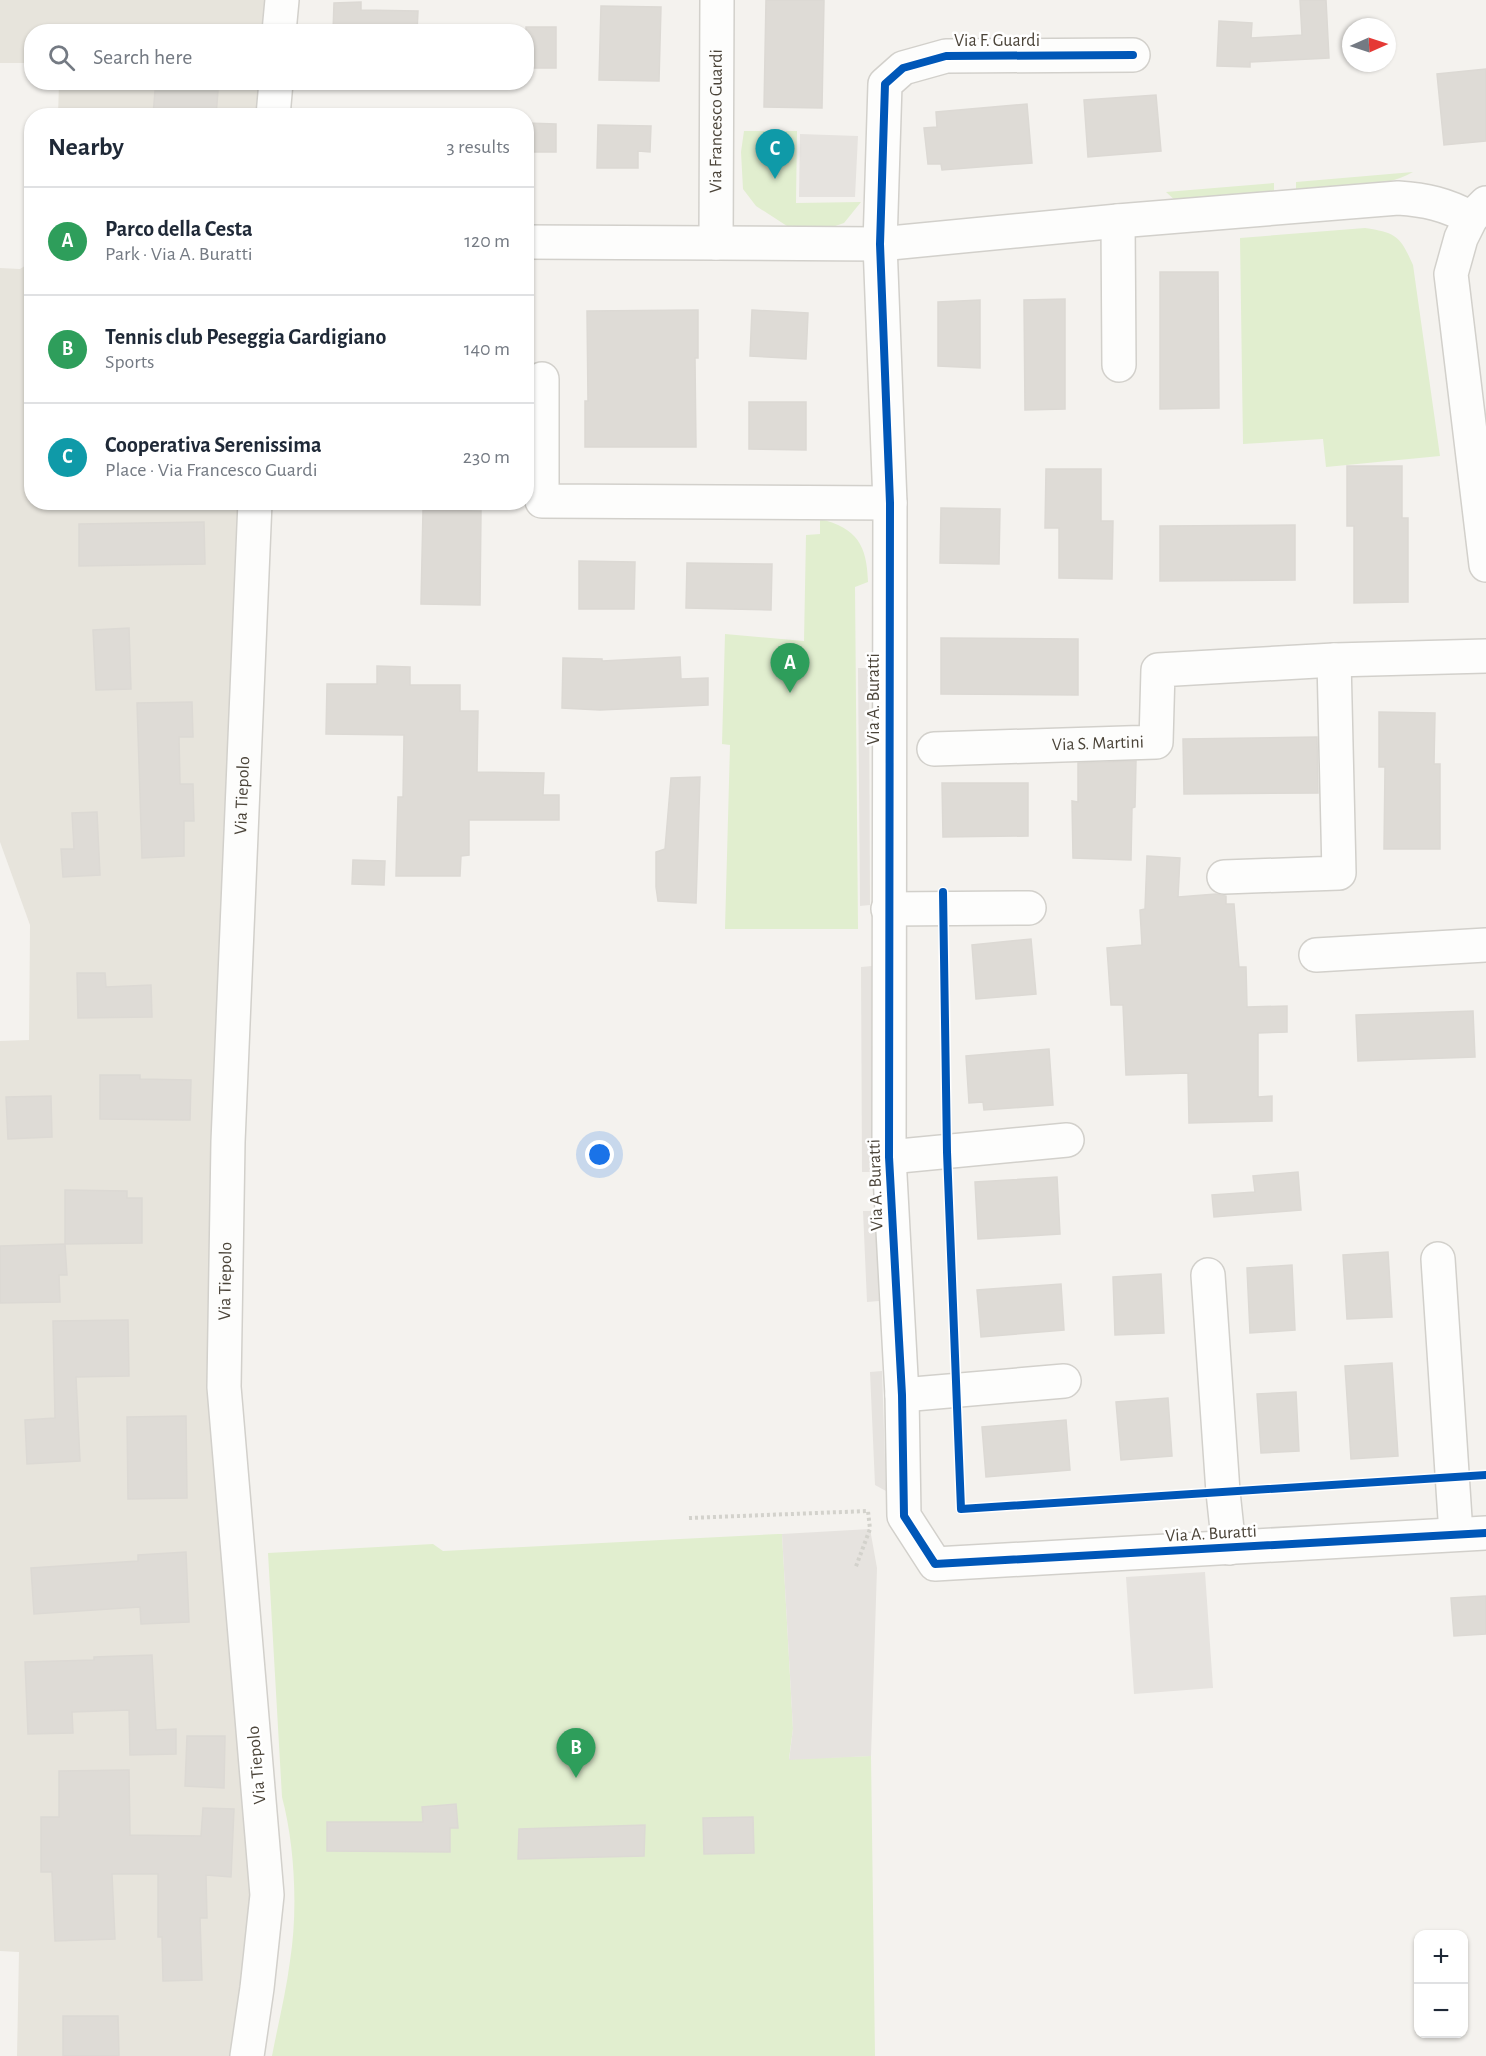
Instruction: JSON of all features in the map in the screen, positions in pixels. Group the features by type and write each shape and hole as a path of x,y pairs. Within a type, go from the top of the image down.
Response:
{"street":[{"path":"280,24 282,0"},
{"name":"Via Francesco Guardi","path":"717,0 717,243"},
{"name":"Via F. Guardi","path":"880,244 885,84 903,68 946,56 1134,56"},
{"path":"274,108 275,90"},
{"path":"534,242 880,244 1118,220 1398,198 1430,201 1455,209 1478,211 1461,238 1451,274 1486,565"},
{"path":"1118,220 1119,365"},
{"name":"Via A. Buratti","path":"880,244 890,503 889,1157 902,1395 904,1516 935,1564 1471,1534 1438,1258"},
{"path":"542,379 542,501 890,503"},
{"name":"Via Tiepolo","path":"247,2056 267,1895 224,1387 228,1142 255,510"},
{"name":"Via S. Martini","path":"934,749 1156,742 1158,670 1334,660 1486,656"},
{"path":"1224,877 1339,873 1334,660"},
{"path":"888,909 1029,908"},
{"path":"1316,955 1486,945"},
{"name":"Via A. Buratti","path":"889,1157 1067,1140"},
{"name":"Via A. Buratti","path":"1208,1275 1223,1492 1230,1548"},
{"path":"902,1395 1064,1381"}],"path":[{"path":"689,1518 868,1511 870,1529 855,1569"}],"shaded area":[{"path":"0,0 276,0 274,24 24,24 24,63 0,63"},
{"path":"59,90 268,90 267,108 58,108"},
{"path":"800,134 858,136 855,197 799,197"},
{"path":"24,266 24,510 245,510 223,1114 254,1924 234,2056 17,2056 19,1952 0,1951 0,1041 29,1040 30,925 0,842 0,268 20,269"},
{"path":"858,668 869,668 870,905 860,906"},
{"path":"872,966 873,1172 862,1172 861,967"},
{"path":"863,1211 875,1211 879,1301 867,1302"},
{"path":"882,1371 886,1491 875,1485 870,1372"},
{"path":"870,1529 877,1568 871,1756 789,1760 793,1729 782,1534"},
{"path":"1205,1572 1213,1688 1134,1694 1126,1577"}],"green space":[{"path":"744,131 797,131 796,203 861,202 844,223 818,232 787,226 756,206 743,189 741,152"},
{"path":"1413,172 1371,186 1296,194 1296,182"},
{"path":"1274,183 1274,194 1177,202 1166,192"},
{"path":"1365,228 1391,234 1401,242 1413,265 1440,456 1326,467 1323,439 1243,444 1240,238"},
{"path":"820,519 843,527 858,540 867,569 868,582 855,587 858,929 725,929 730,745 722,744 725,634 804,641 806,535 820,534"},
{"path":"782,1534 793,1729 789,1759 871,1756 875,2056 272,2056 292,1942 294,1879 290,1836 282,1797 268,1553 433,1544 443,1551"}],"building":[{"path":"766,0 824,0 822,108 764,107"},
{"path":"1300,0 1326,0 1329,58 1250,62 1250,67 1217,66 1219,21 1252,23 1251,38 1302,35"},
{"path":"361,2 361,10 418,11 417,24 333,24 334,3"},
{"path":"601,6 661,7 659,81 599,80"},
{"path":"534,27 556,27 556,68 534,68"},
{"path":"1486,69 1486,141 1444,145 1437,74"},
{"path":"155,91 218,91 217,108 154,108"},
{"path":"1156,95 1161,151 1088,157 1084,100"},
{"path":"1027,104 1032,163 942,170 941,164 928,164 924,128 937,127 936,112"},
{"path":"534,123 556,124 556,152 534,152"},
{"path":"598,125 651,126 650,152 638,151 638,168 597,168"},
{"path":"1160,272 1218,272 1219,408 1160,409"},
{"path":"1065,299 1065,409 1025,410 1024,300"},
{"path":"980,300 980,368 938,366 938,302"},
{"path":"698,310 698,358 695,358 696,447 585,447 585,401 588,401 587,311"},
{"path":"752,310 808,313 806,359 750,356"},
{"path":"749,402 806,402 806,450 749,449"},
{"path":"1347,466 1402,466 1402,518 1408,518 1408,602 1354,603 1354,526 1347,526"},
{"path":"1046,469 1101,469 1101,521 1113,521 1112,579 1059,578 1059,528 1045,528"},
{"path":"941,508 1000,509 999,564 940,563"},
{"path":"423,510 481,511 480,605 421,604"},
{"path":"204,522 205,564 79,566 79,524"},
{"path":"1295,525 1295,580 1160,581 1160,526"},
{"path":"579,561 635,562 634,609 579,609"},
{"path":"687,563 772,564 771,610 686,608"},
{"path":"129,628 131,689 96,690 93,630"},
{"path":"941,638 1078,639 1078,695 941,694"},
{"path":"680,657 681,679 708,678 708,705 600,710 562,708 563,658 602,659 602,661"},
{"path":"377,666 410,667 410,685 460,685 460,711 478,711 477,772 544,773 543,795 559,795 559,820 469,820 469,855 461,856 460,876 396,876 398,797 403,797 404,735 326,734 327,684 377,684"},
{"path":"192,702 193,737 179,737 180,784 193,784 194,821 184,821 184,856 142,858 137,703"},
{"path":"1379,712 1435,713 1434,764 1440,764 1440,849 1384,849 1385,767 1379,767"},
{"path":"1317,737 1318,793 1184,794 1183,739"},
{"path":"1136,761 1131,860 1073,858 1072,801 1078,802 1078,763"},
{"path":"700,777 696,903 658,901 656,852 665,849 671,778"},
{"path":"942,783 1028,783 1028,836 943,837"},
{"path":"97,812 100,875 63,877 61,849 74,849 72,813"},
{"path":"1147,856 1180,858 1178,897 1216,894 1226,896 1226,904 1234,904 1239,967 1246,967 1247,1007 1287,1006 1287,1032 1258,1033 1258,1097 1272,1096 1272,1121 1189,1123 1188,1073 1126,1075 1123,1005 1111,1005 1107,948 1142,945 1140,910 1145,909"},
{"path":"353,860 385,861 384,885 352,884"},
{"path":"1031,939 1036,994 976,999 972,945"},
{"path":"77,973 105,973 106,987 151,985 152,1017 78,1018"},
{"path":"1473,1011 1475,1057 1358,1061 1356,1015"},
{"path":"1049,1049 1053,1105 984,1110 983,1102 969,1103 966,1056"},
{"path":"100,1075 140,1075 140,1079 191,1080 190,1120 100,1119"},
{"path":"51,1096 52,1137 8,1139 6,1097"},
{"path":"1298,1172 1301,1210 1214,1217 1212,1195 1255,1192 1253,1176"},
{"path":"1057,1177 1060,1234 978,1239 975,1182"},
{"path":"65,1190 127,1191 127,1198 142,1198 142,1243 65,1244"},
{"path":"65,1244 67,1275 59,1275 60,1302 0,1303 0,1246"},
{"path":"1388,1252 1392,1317 1347,1319 1343,1255"},
{"path":"1292,1265 1295,1330 1250,1333 1247,1268"},
{"path":"1161,1274 1164,1333 1115,1335 1113,1277"},
{"path":"1061,1284 1064,1330 981,1337 977,1290"},
{"path":"128,1320 129,1376 76,1377 80,1461 27,1464 25,1420 55,1418 53,1321"},
{"path":"1392,1363 1398,1456 1351,1459 1345,1366"},
{"path":"1296,1392 1299,1451 1261,1453 1257,1394"},
{"path":"1168,1398 1172,1456 1121,1460 1116,1402"},
{"path":"186,1416 187,1498 128,1499 127,1417"},
{"path":"1066,1420 1070,1470 986,1477 982,1427"},
{"path":"186,1552 189,1622 141,1624 140,1607 34,1614 31,1568 138,1561 138,1555"},
{"path":"1486,1596 1486,1634 1454,1636 1451,1598"},
{"path":"152,1655 156,1730 176,1729 176,1754 130,1755 129,1710 72,1712 73,1733 28,1734 25,1662 94,1660 94,1657"},
{"path":"187,1736 225,1736 224,1788 185,1786"},
{"path":"129,1770 130,1835 201,1836 203,1808 234,1809 231,1877 206,1875 207,1918 200,1918 202,1980 163,1981 162,1937 158,1937 158,1874 112,1874 115,1939 55,1941 52,1872 41,1872 41,1817 59,1817 59,1771"},
{"path":"456,1804 458,1828 450,1828 450,1852 327,1851 327,1822 423,1822 422,1807"},
{"path":"753,1817 754,1853 704,1854 703,1818"},
{"path":"645,1825 644,1856 518,1859 519,1829"},
{"path":"63,2016 118,2016 119,2056 63,2056"}],"cycle path":[{"path":"1133,55 946,56 903,68 885,84 880,244 890,503 889,1157 902,1395 904,1516 935,1564 1486,1533"},
{"path":"943,892 947,1152 961,1509 1486,1475"}],"place":[{"name":"Cooperativa Serenissima","path":"775,179"},
{"name":"Parco della Cesta","path":"790,693"},
{"name":"Tennis club Peseggia Gardigiano","path":"576,1778"}]}
